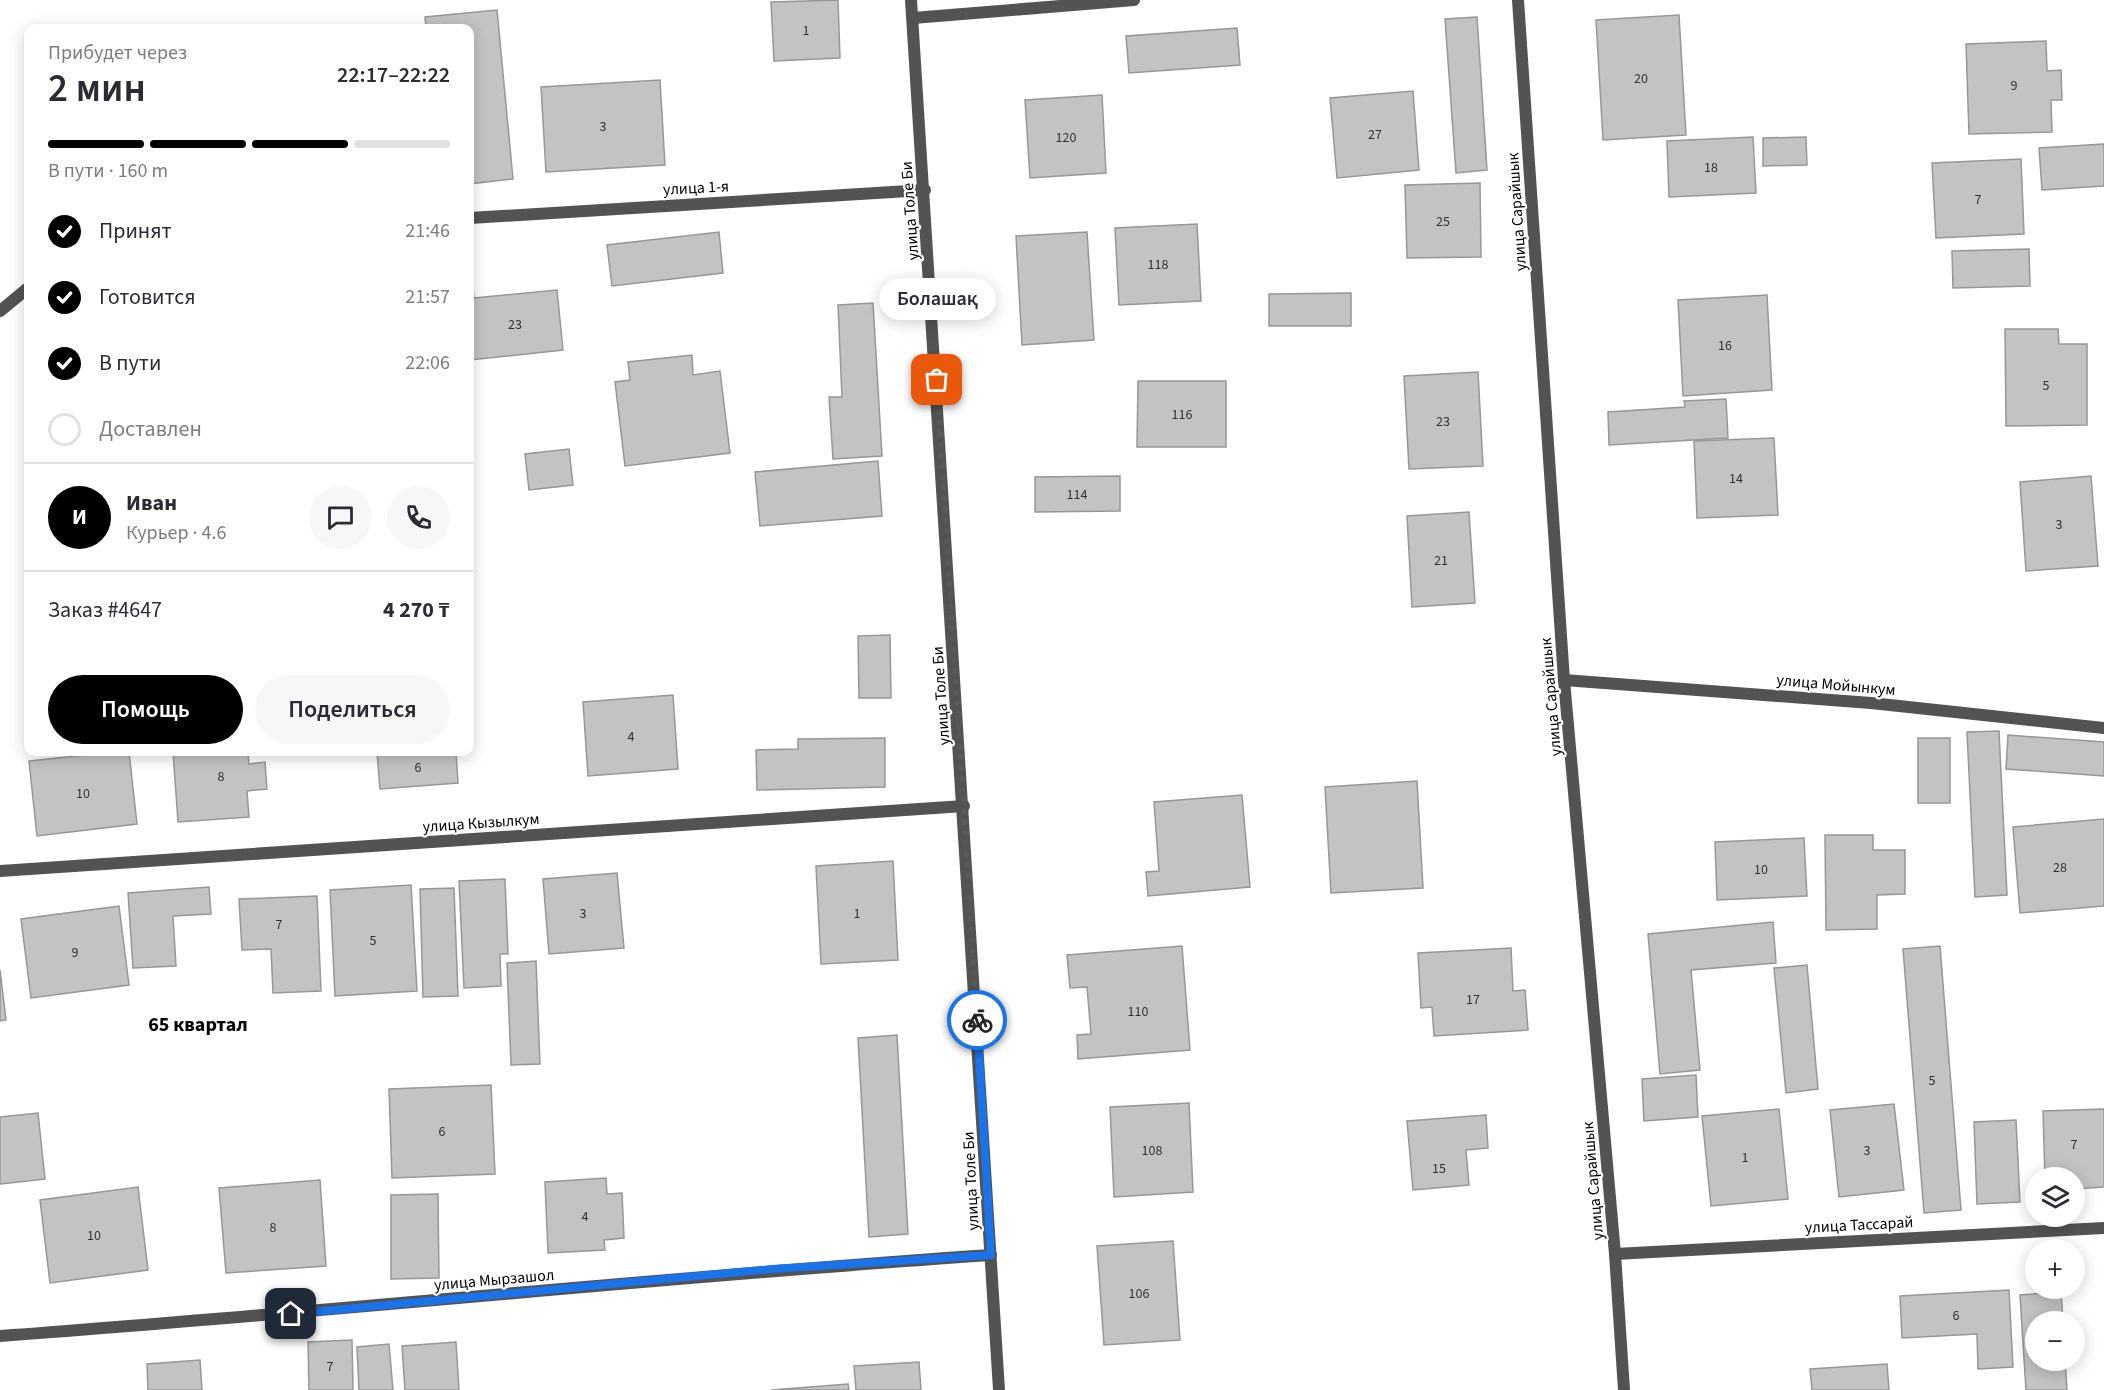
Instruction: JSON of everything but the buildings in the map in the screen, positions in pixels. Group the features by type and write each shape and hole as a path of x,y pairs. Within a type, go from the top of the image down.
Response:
{"street":[{"name":"улица Толе Би","path":"911,0 964,806 999,1390"},
{"path":"913,18 1134,0"},
{"name":"улица Сарайшык","path":"1518,0 1564,680 1615,1254 1624,1390"},
{"name":"улица 1-я","path":"474,218 925,190"},
{"path":"0,311 24,291"},
{"name":"улица Мойынкум","path":"1564,680 1871,703 2104,728"},
{"name":"улица Кызылкум","path":"0,871 964,806"},
{"name":"улица Тассарай","path":"1615,1254 2104,1227"},
{"name":"улица Мырзашол","path":"0,1336 247,1318 772,1269 991,1255"}],"way so far":[{"path":"937,380 977,1020"}],"place":[{"name":"Болашақ","path":"937,380"}],"district":[{"name":"65 квартал","path":"198,1024"}],"route":[{"path":"291,1314 772,1269 991,1255 977,1020"}]}
